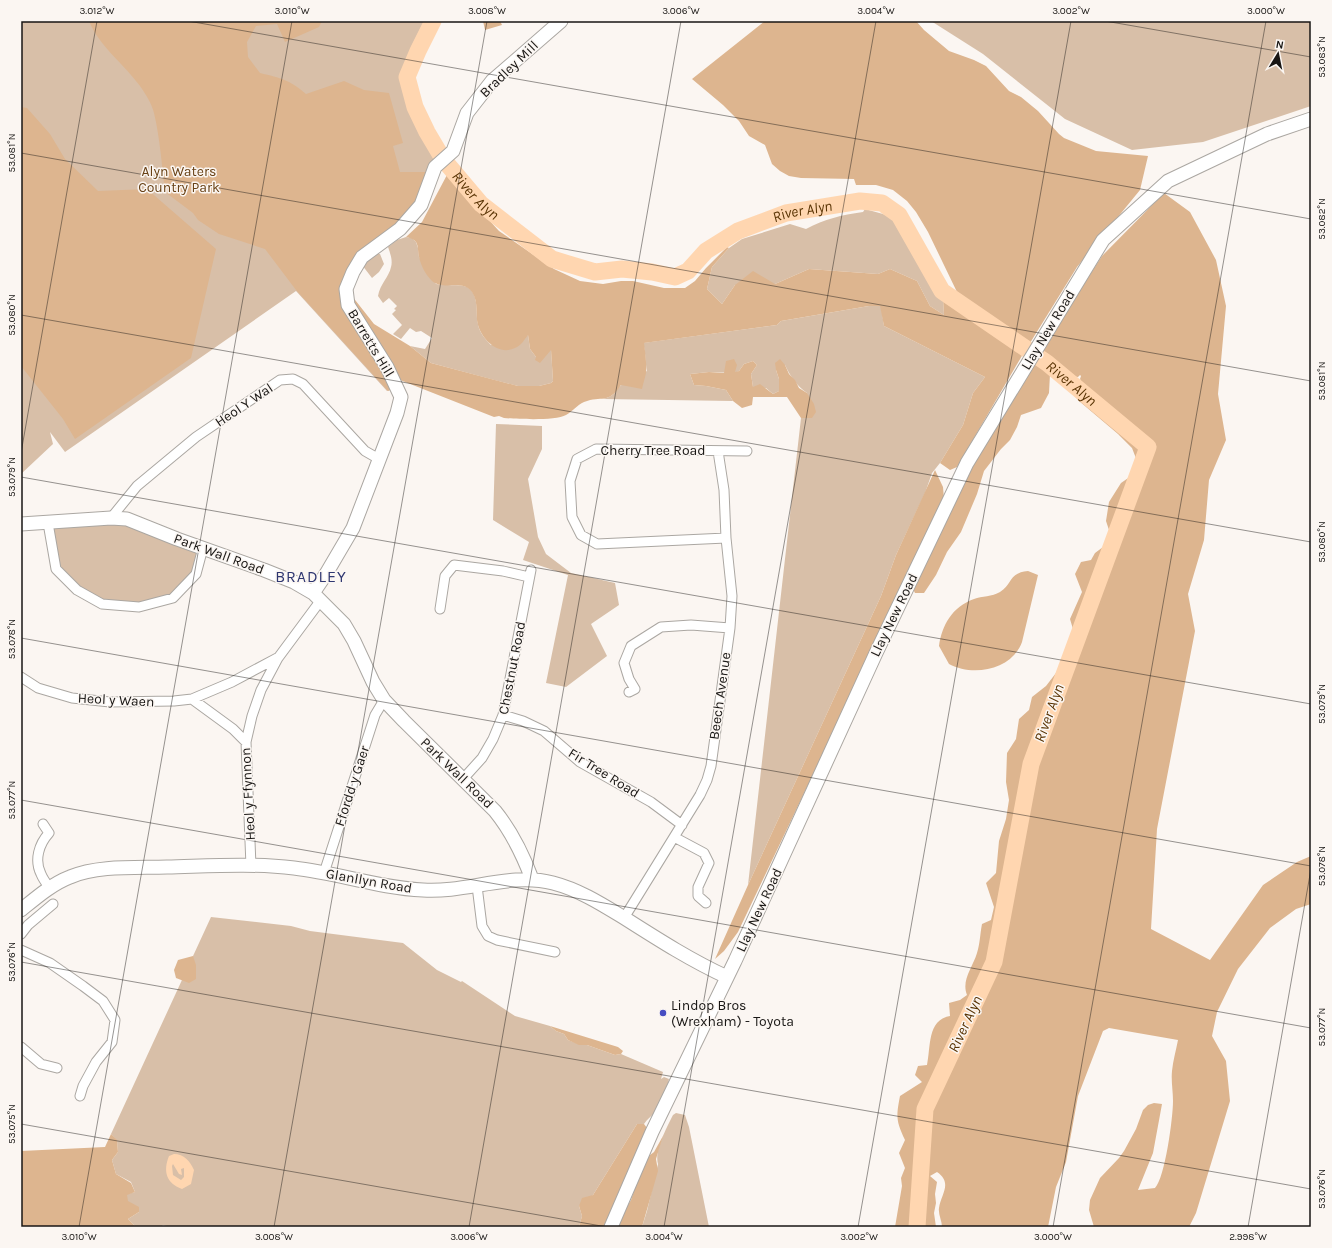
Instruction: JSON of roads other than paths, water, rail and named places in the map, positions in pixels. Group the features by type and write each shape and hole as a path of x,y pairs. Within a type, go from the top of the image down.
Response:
{"street":[{"name":"Bradley Mill","path":"421,205 435,167 453,151 467,113 492,81 561,21"},
{"name":"Llay New Road","path":"612,1227 652,1132 727,977 876,652 967,463 1102,240 1168,181 1267,134 1311,119"},
{"name":"Barretts Hill","path":"379,459 397,413 401,398 387,367 348,305 346,289 352,272 362,257 400,229 421,205"},
{"name":"Heol Y Wal","path":"111,518 137,486 196,437 280,380 293,379 303,384 365,451 379,459"},
{"name":"Cherry Tree Road","path":"726,538 597,544 581,535 572,517 570,482 577,459 596,449 687,449 747,451"},
{"name":"Beech Avenue","path":"624,918 700,795 707,780 711,766 730,628 732,596 726,538 724,490 718,451"},
{"path":"317,596 326,574 353,528 379,459"},
{"name":"Park Wall Road","path":"21,524 111,518 127,520 294,582 317,596 344,624 354,641 373,682 384,700 495,810 505,823 523,855 532,880"},
{"path":"48,523 56,569 77,590 102,604 139,607 173,598 196,574 203,548"},
{"name":"Chestnut Road","path":"442,606 445,576 454,565 530,574 503,715 494,739 482,758 464,779"},
{"name":"Heol y Ffynnon","path":"252,866 246,742 260,690 278,658 317,596"},
{"path":"636,689 629,678 624,663 631,646 643,638 660,627 690,625 730,628"},
{"name":"Heol y Waen","path":"21,677 38,688 72,698 110,702 156,702 192,699 232,682 278,658"},
{"path":"192,699 233,729 246,742"},
{"name":"Ffordd y Gaer","path":"324,873 375,715 384,700"},
{"name":"Fir Tree Road","path":"503,715 523,721 544,731 580,762 651,802 682,825"},
{"path":"43,824 52,834 40,846 38,856 40,874 49,888"},
{"path":"674,837 704,853 709,863 698,887 698,896 706,903"},
{"name":"Glanllyn Road","path":"21,910 49,888 71,876 85,872 127,868 252,866 294,868 403,889 425,891 449,890 519,880 532,880 552,883 573,889 598,902 703,966 727,977"},
{"path":"477,886 482,926 488,936 497,940 555,952"},
{"path":"21,934 28,925 53,904"},
{"path":"21,950 50,963 83,986 103,1001 115,1020 112,1042 96,1062 83,1086 80,1096"},
{"path":"21,1047 41,1064 57,1068"}],"waterway":[{"name":"River Alyn","path":"433,21 407,77 415,107 427,132 443,159 481,204 552,259 595,272 622,269 652,272 675,277 688,271 706,251 738,231 786,213 860,201 882,203 899,215 942,291 1047,363 1148,447 1031,764 994,962 925,1109 917,1227"}],"place":[{"name":"Lindop Bros (Wrexham) - Toyota","path":"663,1013"}],"district":[{"name":"BRADLEY","path":"311,576"}],"park label":[{"name":"Alyn Waters Country Park","path":"179,180"}]}
